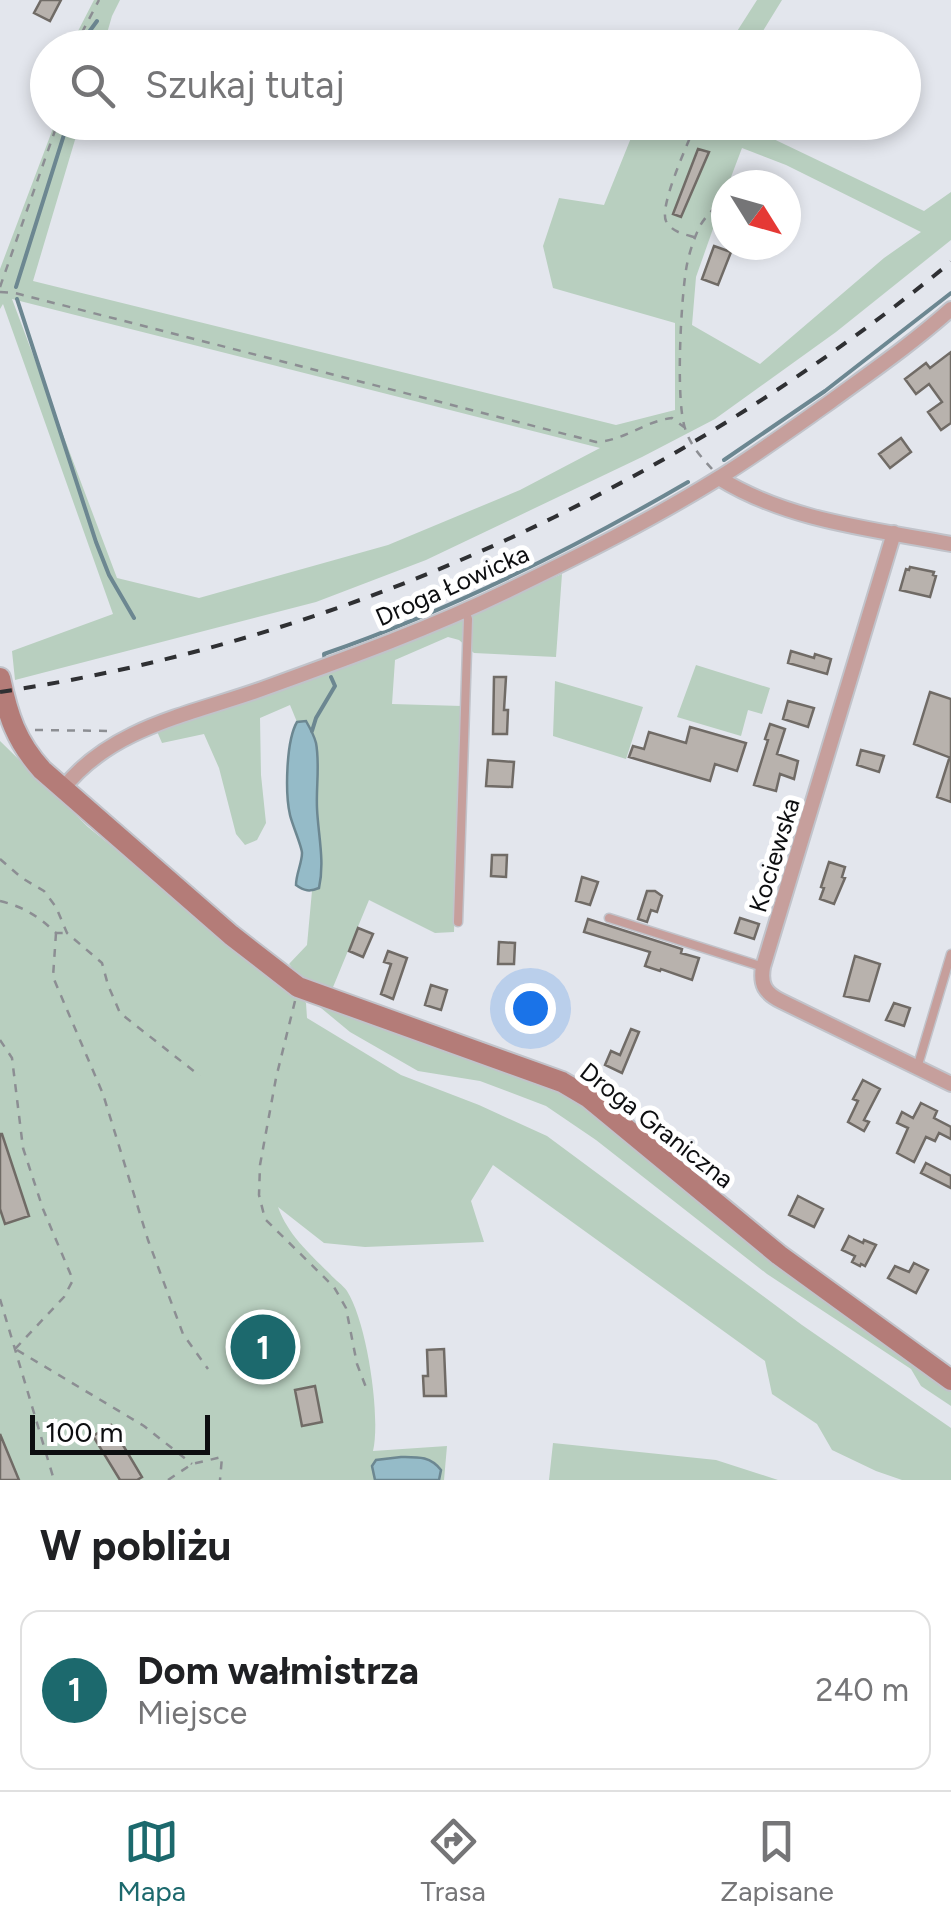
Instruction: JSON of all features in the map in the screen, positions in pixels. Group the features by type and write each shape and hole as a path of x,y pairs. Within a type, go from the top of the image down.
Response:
{"street":[{"name":"Droga Łowicka","path":"62,790 78,770 117,742 142,730 428,626 509,590 667,509 719,478 874,371 951,309"},
{"path":"719,478 775,506 840,524 951,544"},
{"name":"Kociewska","path":"763,967 894,534"},
{"path":"0,678 10,722 27,752 62,790"},
{"name":"Droga Graniczna","path":"62,790 298,987 562,1082 589,1098 779,1255 951,1380"},
{"path":"763,967 764,988 772,996 951,1084"}],"lane":[{"path":"458,922 468,620 465,610"},
{"path":"609,918 763,967"},
{"path":"917,1068 951,954"}],"path":[{"path":"83,30 98,0"},
{"path":"52,140 0,290 596,442 612,442 659,420 672,418 684,427"},
{"path":"690,140 664,211 667,223 677,232 696,238"},
{"path":"711,213 702,222 686,266 682,390 684,427 696,450 719,478"},
{"path":"10,722 32,730 112,732"},
{"path":"0,859 44,890 67,933 102,963 120,1012 200,1076"},
{"path":"0,901 22,906 56,933 67,933"},
{"path":"56,933 53,976 104,1094 148,1240 183,1334 208,1369"},
{"path":"298,987 276,1078 258,1194 265,1219 334,1287 346,1308 357,1364 367,1390"},
{"path":"0,1040 12,1058 23,1148 73,1280 64,1297 15,1348"},
{"path":"0,1299 54,1480"},
{"path":"15,1348 144,1426 192,1464"},
{"path":"168,1480 192,1464 222,1456 220,1480"}],"green space":[{"path":"94,0 120,0 108,30 79,30"},
{"path":"757,0 782,0 763,30 738,30"},
{"path":"49,140 75,140 33,281 616,425 675,410 675,323 553,288 543,246 559,198 604,205 630,140 776,140 924,211 951,192 951,240 836,332 715,419 426,560 316,602 15,680 12,651 113,614 3,304 0,309 0,269","holes":["742,148 796,170 921,232 884,258 760,364 692,325 696,277 711,234 711,170 734,170","12,299 600,448 520,490 388,545 199,598 117,578"]},
{"path":"562,574 556,657 474,653 459,640 448,637 395,660 392,704 462,706 454,932 435,933 369,900 331,992 304,982 289,964 307,945 312,891 319,888 321,877 316,745 312,731 306,722 297,722 290,705 260,718 266,823 257,840 245,845 236,834 219,768 204,734 162,743 156,729 283,690"},
{"path":"696,665 770,688 762,714 748,710 741,736 677,717"},
{"path":"555,681 643,707 626,759 553,736"},
{"path":"0,741 88,827 208,924 283,975 306,1003 307,1018 401,1075 547,1136 802,1325 951,1428 951,1480 902,1480 832,1450 817,1424 772,1394 765,1361 493,1165 471,1201 484,1242 365,1247 324,1243 278,1207 294,1235 345,1289 354,1305 371,1370 373,1451 447,1446 444,1480 0,1480"},
{"path":"315,1003 558,1089 951,1387 951,1406 921,1386 911,1369 767,1274 596,1140 546,1106 480,1081 418,1071 350,1032"},
{"path":"553,1443 716,1460 778,1480 549,1480"}],"water":[{"path":"306,721 317,751 321,858 319,888 310,890 296,885 302,853 290,815 287,781 293,731 297,722"},
{"path":"401,1457 432,1462 441,1470 439,1480 375,1480 372,1466 376,1460"}],"building":[{"path":"41,0 61,0 50,21 34,13"},
{"path":"698,149 709,152 681,217 673,214"},
{"path":"711,254 711,260 728,260 718,285 702,279"},
{"path":"951,352 951,423 941,430 928,412 942,402 929,384 916,394 905,379 926,363 930,368"},
{"path":"901,438 911,452 890,468 879,454"},
{"path":"910,567 934,572 930,597 900,590"},
{"path":"791,651 831,659 827,674 788,663"},
{"path":"494,677 506,677 507,734 493,734"},
{"path":"930,692 951,699 951,758 914,744"},
{"path":"788,701 814,708 808,727 783,719"},
{"path":"770,724 785,729 777,754 798,761 794,779 780,774 776,791 754,785"},
{"path":"690,727 746,743 737,771 715,764 710,781 629,757 633,746 644,749 649,732 686,743"},
{"path":"861,750 884,756 879,772 857,765"},
{"path":"488,760 514,762 512,787 486,786"},
{"path":"951,760 951,802 937,797"},
{"path":"492,855 507,855 506,877 491,876"},
{"path":"829,862 845,867 845,878 834,904 820,899"},
{"path":"582,877 598,882 590,905 576,901"},
{"path":"647,891 662,896 657,912 651,910 647,922 638,919"},
{"path":"740,918 759,924 754,939 735,933"},
{"path":"588,919 699,958 692,980 645,966 650,952 584,932"},
{"path":"358,928 373,934 363,957 349,951"},
{"path":"499,942 515,943 514,964 498,964"},
{"path":"388,951 407,958 393,999 381,994 391,964 384,962"},
{"path":"855,956 880,964 869,1001 844,996"},
{"path":"431,985 447,990 441,1010 425,1005"},
{"path":"894,1003 910,1008 904,1026 886,1020"},
{"path":"631,1029 639,1032 622,1073 605,1065 611,1051 620,1055"},
{"path":"863,1080 880,1089 864,1120 869,1122 864,1131 848,1122 858,1101 853,1099"},
{"path":"921,1103 937,1111 934,1118 951,1127 951,1139 939,1133 935,1141 926,1137 914,1162 897,1153 908,1128 897,1123 902,1112 913,1118"},
{"path":"0,1134 29,1216 5,1224 0,1209"},
{"path":"926,1163 951,1176 951,1188 921,1173"},
{"path":"798,1196 823,1209 814,1227 789,1215"},
{"path":"849,1236 876,1245 865,1266 852,1262 855,1256 842,1250"},
{"path":"914,1263 928,1270 916,1293 888,1278 895,1266 909,1272"},
{"path":"251,1336 273,1336 274,1358 252,1358"},
{"path":"444,1349 446,1396 424,1396 427,1350"},
{"path":"315,1386 322,1422 302,1426 295,1390"},
{"path":"111,1425 142,1477 137,1480 120,1480 93,1436"},
{"path":"0,1434 19,1480 0,1480"}],"waterway":[{"path":"90,30 97,21"},
{"path":"16,287 62,140"},
{"path":"724,460 825,391 951,293"},
{"path":"17,299 96,542 109,575 134,618"},
{"path":"325,662 324,654 510,577 688,482"},
{"path":"312,731 335,686 331,677"}],"railway":[{"path":"0,692 130,668 257,634 382,592 504,541 623,482 737,416 847,342 951,262"}],"place":[{"name":"Dom wałmistrza","path":"263,1347"}]}
